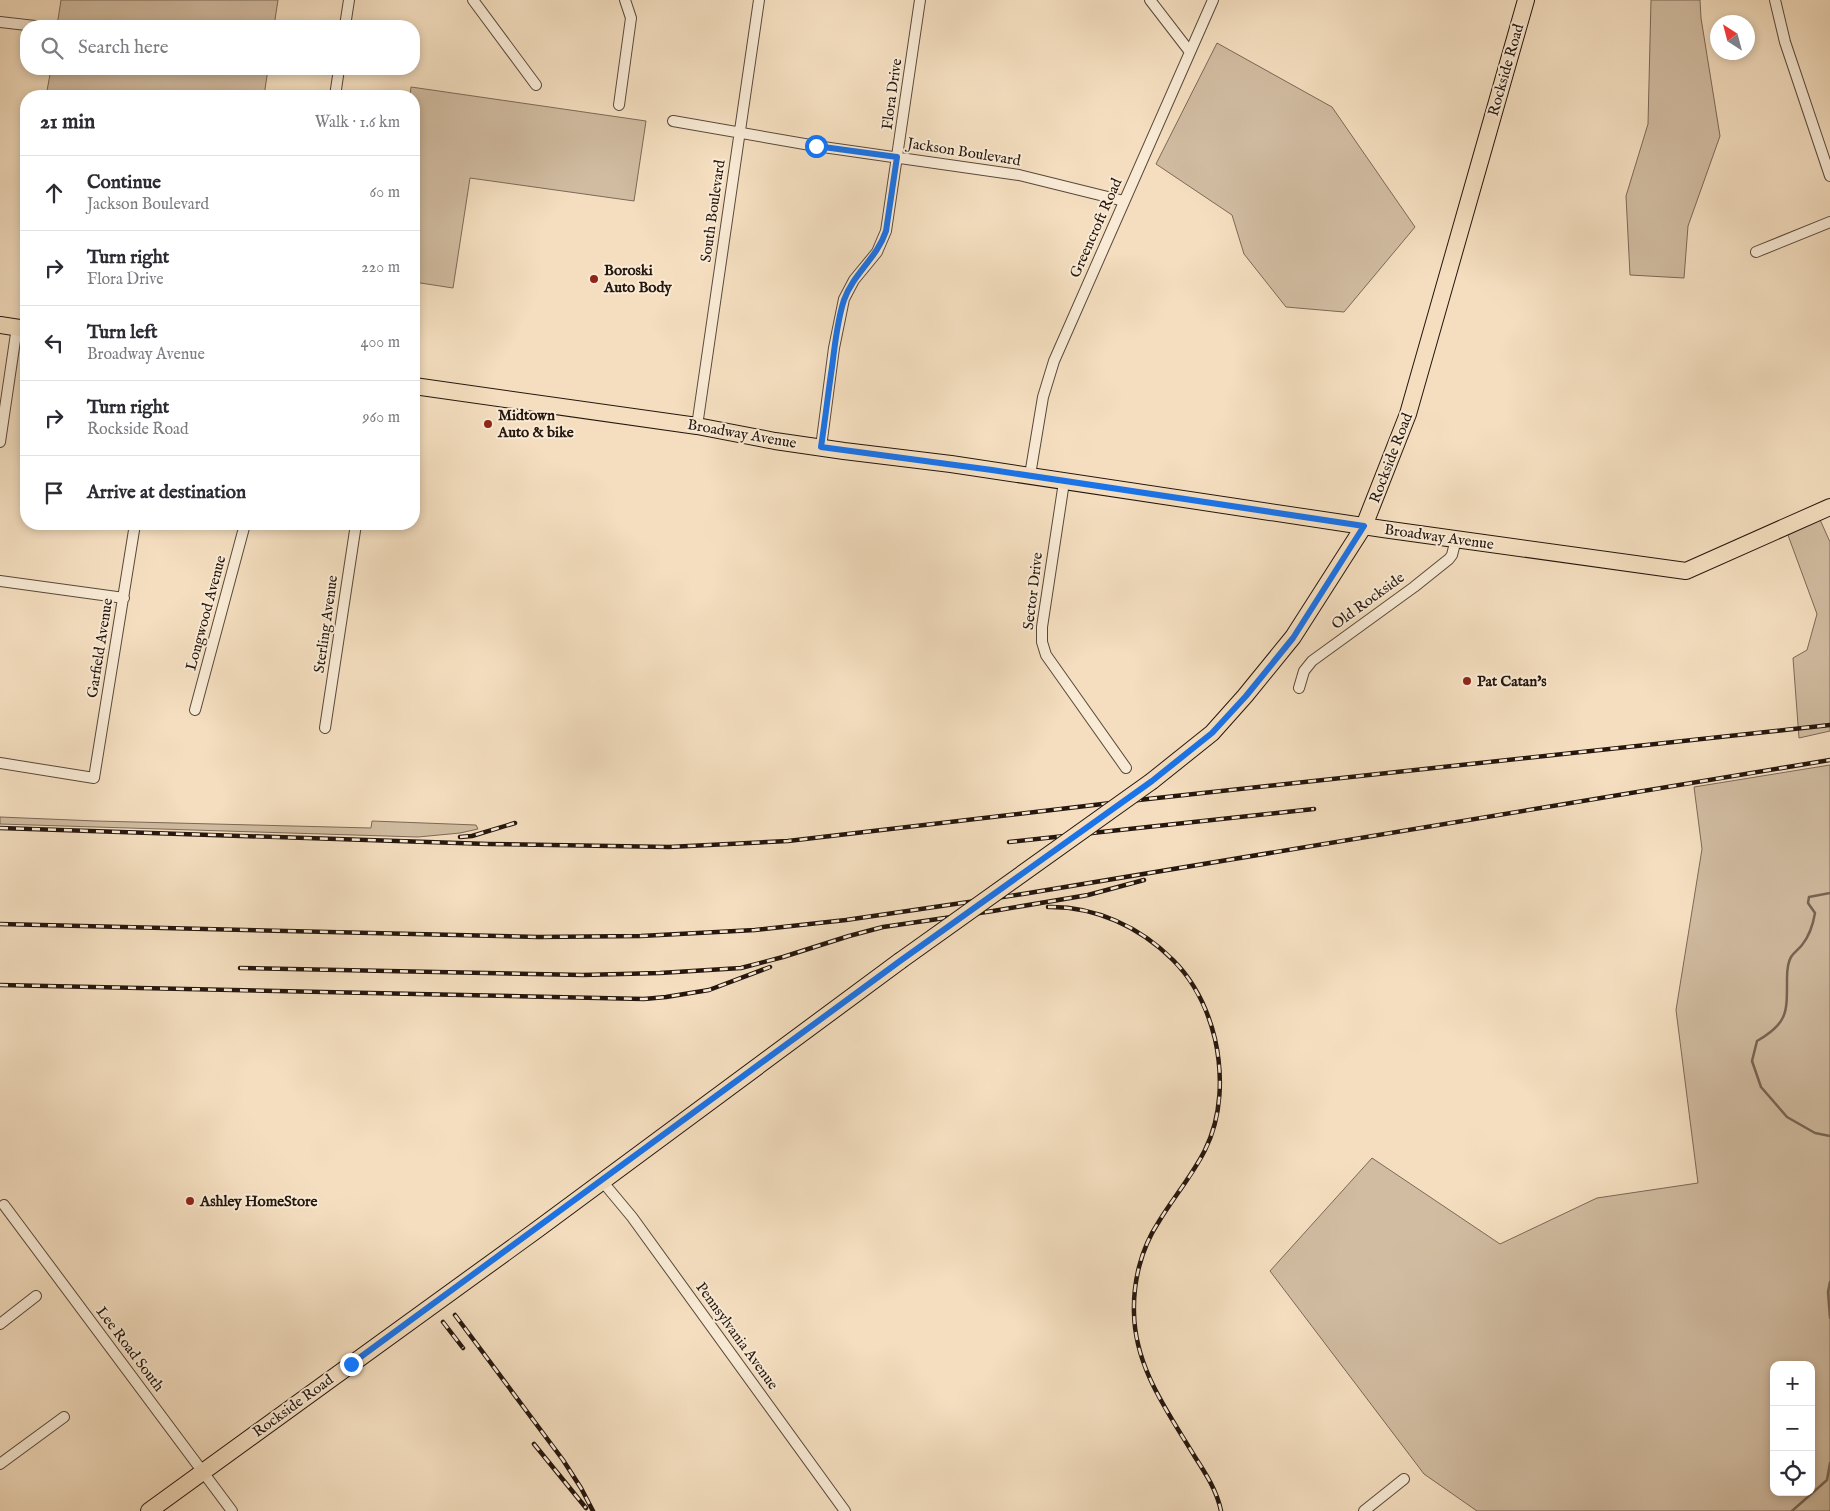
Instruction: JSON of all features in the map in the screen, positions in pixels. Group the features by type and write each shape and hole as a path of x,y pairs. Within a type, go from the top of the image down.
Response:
{"main road":[{"name":"Rockside Road","path":"149,1511 900,961 1152,781 1212,733 1246,696 1293,638 1364,526 1399,439 1414,396 1526,0"},
{"path":"0,325 20,328"},
{"name":"Broadway Avenue","path":"420,387 698,426 775,441 1030,475 1064,482 1456,540 1686,571 1830,507"}],"street":[{"path":"346,20 349,0"},
{"path":"474,0 536,85"},
{"path":"619,105 631,18 625,0"},
{"name":"South Boulevard","path":"698,426 759,0"},
{"name":"Flora Drive","path":"821,447 834,348 844,299 854,280 882,243 886,231 920,0"},
{"path":"1150,0 1190,52"},
{"name":"Greencroft Road","path":"1030,475 1043,398 1054,360 1214,0"},
{"path":"1775,0 1785,42 1830,176"},
{"path":"0,22 20,24"},
{"path":"336,90 338,75"},
{"name":"Jackson Boulevard","path":"673,121 816,146 1020,175 1124,201"},
{"path":"1756,252 1830,222"},
{"path":"0,442 20,333"},
{"name":"Sector Drive","path":"1064,482 1042,627 1042,642 1046,655 1126,768"},
{"name":"Garfield Avenue","path":"0,763 94,778 134,530"},
{"name":"Longwood Avenue","path":"195,710 243,530"},
{"name":"Sterling Avenue","path":"325,728 355,530"},
{"name":"Old Rockside","path":"1299,688 1304,671 1312,661 1414,587 1449,559 1456,540"},
{"path":"0,581 124,598"},
{"name":"Pennsylvania Avenue","path":"602,1180 632,1217 845,1511"},
{"name":"Lee Road South","path":"4,1205 232,1511"},
{"path":"0,1324 36,1296"},
{"path":"0,1464 64,1417"},
{"path":"1364,1511 1404,1479"}],"shaded area":[{"path":"61,0 278,0 275,20 58,20"},
{"path":"1651,0 1700,0 1701,18 1720,136 1688,226 1684,278 1630,275 1626,196 1648,124"},
{"path":"1217,43 1332,107 1415,227 1344,312 1286,307 1244,254 1232,215 1156,164"},
{"path":"50,75 267,75 265,90 47,90"},
{"path":"411,87 646,121 634,201 470,178 453,288 420,283 420,90 411,90"},
{"path":"1817,513 1830,542 1830,731 1799,738 1793,658 1807,650 1817,614 1785,527"},
{"path":"1830,765 1830,1511 1477,1511 1424,1474 1270,1271 1372,1158 1500,1244 1597,1198 1698,1183 1676,1010 1702,849 1694,787"},
{"path":"0,817 371,828 372,821 476,825 478,829 460,833 418,837 0,824"}],"waterway":[{"path":"1830,893 1809,897 1808,903 1815,913 1811,930 1789,962 1787,1000 1784,1016 1775,1028 1757,1041 1752,1061 1761,1087 1787,1117 1815,1133 1830,1136"},
{"path":"1830,1282 1828,1292 1830,1318"},
{"path":"1792,1511 1827,1480 1830,1463"}],"railway":[{"path":"0,828 488,844 669,847 788,841 1111,803 1830,725"},
{"path":"0,924 538,937 641,936 755,930 846,920 1023,894 1830,760"},
{"path":"1009,842 1314,809"},
{"path":"460,837 472,836 515,823"},
{"path":"240,968 583,975 741,968 883,927 1088,895 1144,880"},
{"path":"1048,907 1083,910 1100,915 1131,928 1160,948 1181,968 1194,987 1212,1028 1218,1053 1220,1081 1215,1123 1211,1137 1200,1160 1152,1233 1147,1244 1139,1266 1134,1313 1140,1352 1147,1371 1164,1406 1211,1483 1221,1511"},
{"path":"0,985 644,999 709,990 770,967"},
{"path":"455,1315 563,1460 593,1511"},
{"path":"443,1322 463,1348"},
{"path":"534,1444 586,1508"}],"place":[{"name":"Boroski Auto Body","path":"594,279"},
{"name":"Midtown Auto & bike","path":"488,424"},
{"name":"Pat Catan's","path":"1467,681"},
{"name":"Ashley HomeStore","path":"190,1201"}],"route":[{"path":"351,1364 538,1229 900,961 1152,781 1212,733 1246,696 1293,638 1364,526 1064,482 1030,475 821,447 834,348 844,299 854,280 882,243 886,231 897,157 816,146"}]}
